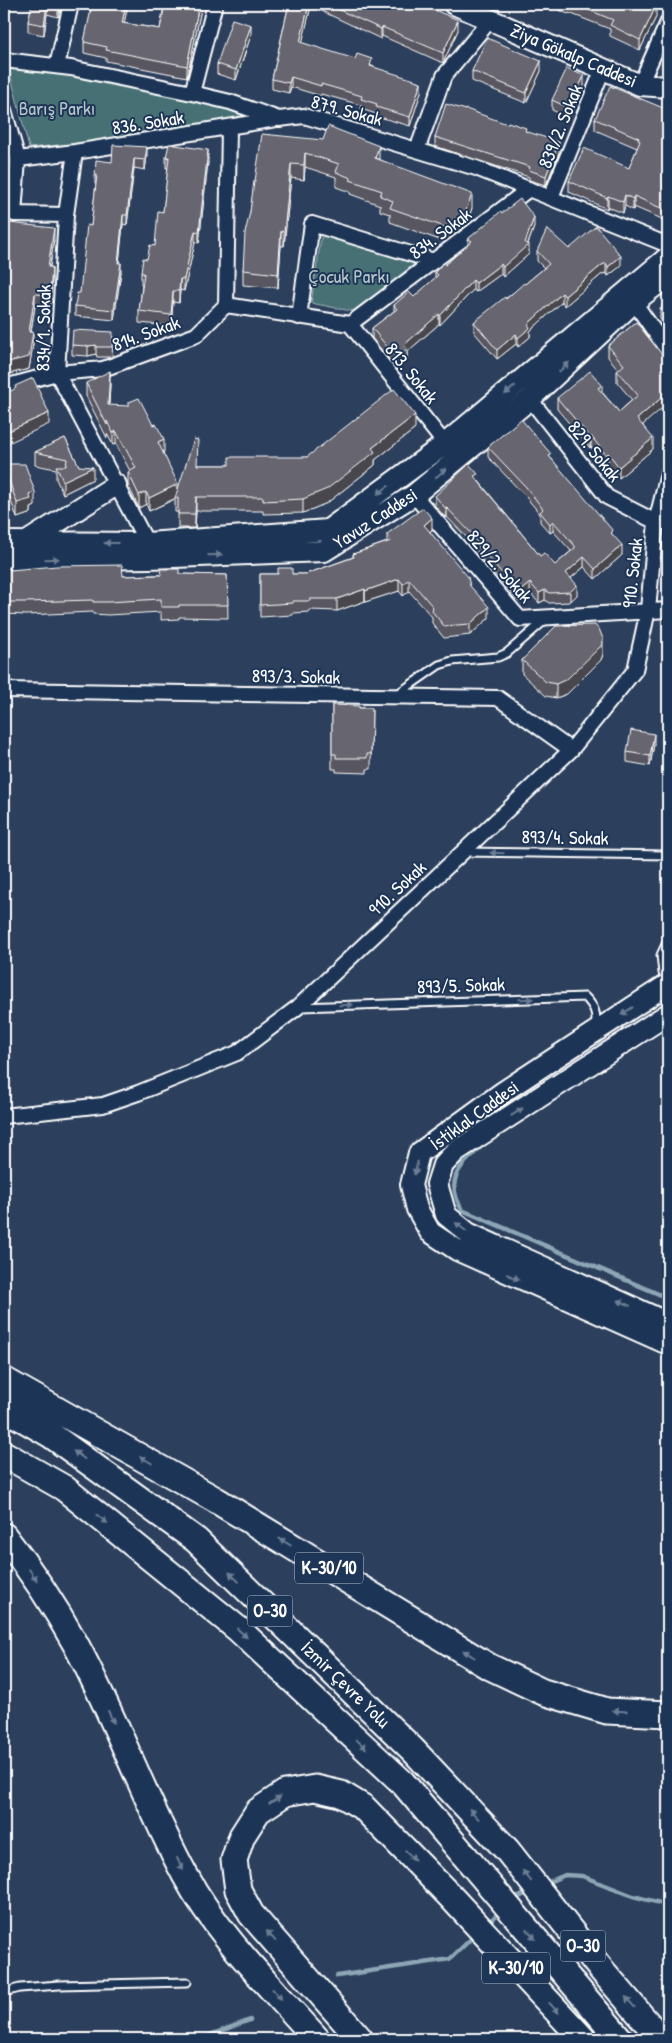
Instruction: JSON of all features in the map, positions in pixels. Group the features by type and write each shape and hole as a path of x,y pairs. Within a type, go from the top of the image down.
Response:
{"highway":[{"name":"K-30/10","path":"4,1380 216,1500 488,1666 542,1692 607,1711 668,1714"},
{"name":"İzmir Çevre Yolu","path":"4,1408 51,1435 196,1540 413,1750 507,1850 600,1968 661,2039"},
{"name":"İzmir Çevre Yolu","path":"4,1454 64,1488 238,1629 404,1783 476,1871 620,2039"},
{"path":"4,1536 50,1600 75,1643 162,1829 204,1906 266,1982 317,2039"},
{"name":"K-30/10","path":"360,2039 252,1914 238,1890 234,1860 242,1836 258,1811 285,1794 315,1788 341,1794 364,1808 450,1896 583,2039"}],"main road":[{"name":"Ziya Gökalp Caddesi","path":"454,4 640,85 668,87"},
{"name":"Yavuz Caddesi","path":"4,560 148,550 328,530 445,444 668,257"},
{"name":"Yavuz Caddesi","path":"4,542 148,550 324,551 414,495 530,399 634,302 668,276"},
{"path":"25,543 116,485"},
{"name":"İstiklal Caddesi","path":"668,984 503,1092 420,1153 411,1185 417,1209 430,1232 456,1250 668,1344"},
{"name":"İstiklal Caddesi","path":"668,1014 456,1151 444,1165 437,1184 446,1215 468,1233 668,1323"}],"street":[{"path":"57,66 71,4"},
{"path":"192,93 215,4"},
{"path":"417,150 444,76 490,20"},
{"path":"640,85 668,22"},
{"name":"879. Sokak","path":"4,60 57,66 192,93 230,102 279,119 304,116 476,168 668,245"},
{"name":"839/2. Sokak","path":"551,197 603,69"},
{"path":"4,110 18,159 9,214 66,215"},
{"name":"836. Sokak","path":"18,159 75,152 279,119"},
{"path":"229,128 226,306 350,324"},
{"name":"834/1. Sokak","path":"75,152 66,215 57,373 148,550"},
{"name":"834. Sokak","path":"350,324 529,189"},
{"path":"299,316 312,224 434,261"},
{"path":"634,302 668,351"},
{"name":"814. Sokak","path":"4,388 57,373 103,369 196,335 226,306"},
{"name":"813. Sokak","path":"350,324 445,444"},
{"name":"829. Sokak","path":"530,399 607,497 662,522"},
{"name":"910. Sokak","path":"4,1116 103,1105 138,1093 236,1053 298,1007 570,750 635,670 648,610 668,474"},
{"name":"829/2. Sokak","path":"414,495 520,619 668,610"},
{"name":"893/3. Sokak","path":"4,690 498,698 570,750"}],"lane":[{"path":"394,696 439,665 452,661 498,657 507,653 548,617"},
{"name":"893/4. Sokak","path":"462,852 668,855"},
{"path":"668,940 661,955 663,972 668,977"},
{"name":"893/5. Sokak","path":"298,1007 585,997 594,1007 597,1021 594,1033"},
{"path":"4,1992 20,1988 59,1985 187,1982"}],"green space":[{"name":"Barış Parkı","path":"9,69 55,69 222,105 257,118 229,128 29,148"},
{"name":"Çocuk Parkı","path":"322,232 414,264 356,312 311,303"}],"building":[{"path":"4,4 10,4 5,34 4,34"},
{"path":"32,4 59,4 58,7 47,5 44,25 28,22"},
{"path":"90,4 126,4 122,23 160,29 165,4 199,4 187,66 106,50 107,47 84,42 92,5"},
{"path":"289,4 309,4 300,42 355,59 357,54 372,59 370,66 421,82 410,117 376,107 377,104 361,99 362,96 321,84 321,86 291,77 289,83 272,79"},
{"path":"326,4 421,4 458,20 443,53 382,27 381,29"},
{"path":"574,4 651,4 656,6 640,40 610,25 613,20"},
{"path":"232,19 251,25 236,70 217,64"},
{"path":"487,38 541,61 526,93 472,71"},
{"path":"567,68 584,76 569,108 552,100"},
{"path":"610,86 668,110 668,214 662,211 663,209 634,196 633,199 625,195 623,202 608,196 607,198 569,181 584,148 629,168 640,141 638,140 639,138 595,119"},
{"path":"446,104 507,124 508,122 526,128 525,131 559,142 546,176 529,170 530,167 435,137"},
{"path":"328,126 379,146 375,158 472,194 466,211 445,227 390,208 393,201 380,196 382,191 350,180 351,178 336,172 339,164 305,153 304,165 291,164 284,232 281,231 278,274 243,270 245,233 262,134 323,140"},
{"path":"169,144 208,150 199,232 195,231 184,279 180,279 179,291 173,291 171,315 139,311 144,273 141,273 143,258 147,259 150,245 155,246 158,211 163,212 169,157 166,157"},
{"path":"113,145 147,147 145,160 134,159 127,215 123,215 118,263 121,263 114,310 75,306 77,293 80,293 87,225 91,226 97,175 95,175 96,160 112,162"},
{"path":"520,199 534,217 525,243 529,244 503,267 501,264 476,283 473,280 440,316 439,314 404,345 407,349 396,358 372,328 397,309 394,305 409,292 414,297 438,275 435,272 443,263 445,265 472,241 468,239 501,211 502,213"},
{"path":"9,223 54,228 48,267 52,267 50,295 35,294 29,332 33,332 29,357 4,363 4,263"},
{"path":"596,226 621,256 608,267 606,263 602,265 565,296 562,293 528,324 530,328 518,338 516,334 497,350 474,322 549,264 537,251 547,229 569,249"},
{"path":"668,300 668,317 660,308"},
{"path":"636,322 668,362 668,392 637,419 653,438 619,467 608,453 606,455 557,398 590,371 602,385 598,388 619,412 638,395 617,371 624,365 608,346"},
{"path":"73,330 113,332 112,347 72,345"},
{"path":"110,371 108,405 129,406 129,402 139,398 153,425 156,424 164,439 158,442 178,484 149,498 146,492 139,495 128,472 136,468 116,431 113,433 107,421 107,425 86,383"},
{"path":"33,378 49,413 4,433 4,395 16,388 15,386"},
{"path":"394,389 415,415 372,448 375,452 327,489 303,499 263,501 263,497 196,497 195,514 178,514 178,498 175,498 194,439 198,440 197,465 229,465 229,457 307,457"},
{"path":"521,419 551,454 549,456 613,531 611,533 622,545 595,569 584,557 566,573 577,585 570,592 549,593 545,590 539,593 530,583 519,592 478,546 479,544 475,537 435,496 469,464 478,474 474,476 540,556 544,553 555,565 575,548 553,521 550,524 540,512 543,509 526,487 488,447"},
{"path":"65,438 79,466 93,467 63,481 56,466 66,466 67,459 35,452"},
{"path":"4,464 25,464 35,492 29,494 31,499 17,503"},
{"path":"423,508 432,518 424,525 468,577 470,586 489,607 470,624 444,626 432,611 433,607 409,579 403,584 399,579 337,599 310,599 310,601 260,605 260,574 278,574 278,568 292,568 292,574 306,574 354,557 353,554 391,541 387,534"},
{"path":"122,565 123,576 161,575 160,569 179,569 179,574 227,575 228,605 161,607 161,599 108,602 93,602 93,600 4,602 4,568 10,568 10,570 57,566"},
{"path":"595,625 603,639 601,646 567,679 556,684 546,682 522,660 556,626"},
{"path":"332,705 372,708 371,754 367,754 367,758 336,758 336,754 332,754"},
{"path":"631,730 654,734 650,756 627,752"}],"waterway":[{"path":"485,1143 463,1165 455,1180 454,1189 462,1210 668,1298"},
{"path":"544,1884 565,1875 582,1876 633,1896 668,1905"},
{"path":"513,1900 531,1891"},
{"path":"487,1924 502,1910"},
{"path":"337,1976 450,1959 476,1934"},
{"path":"199,2039 250,2020"}]}
